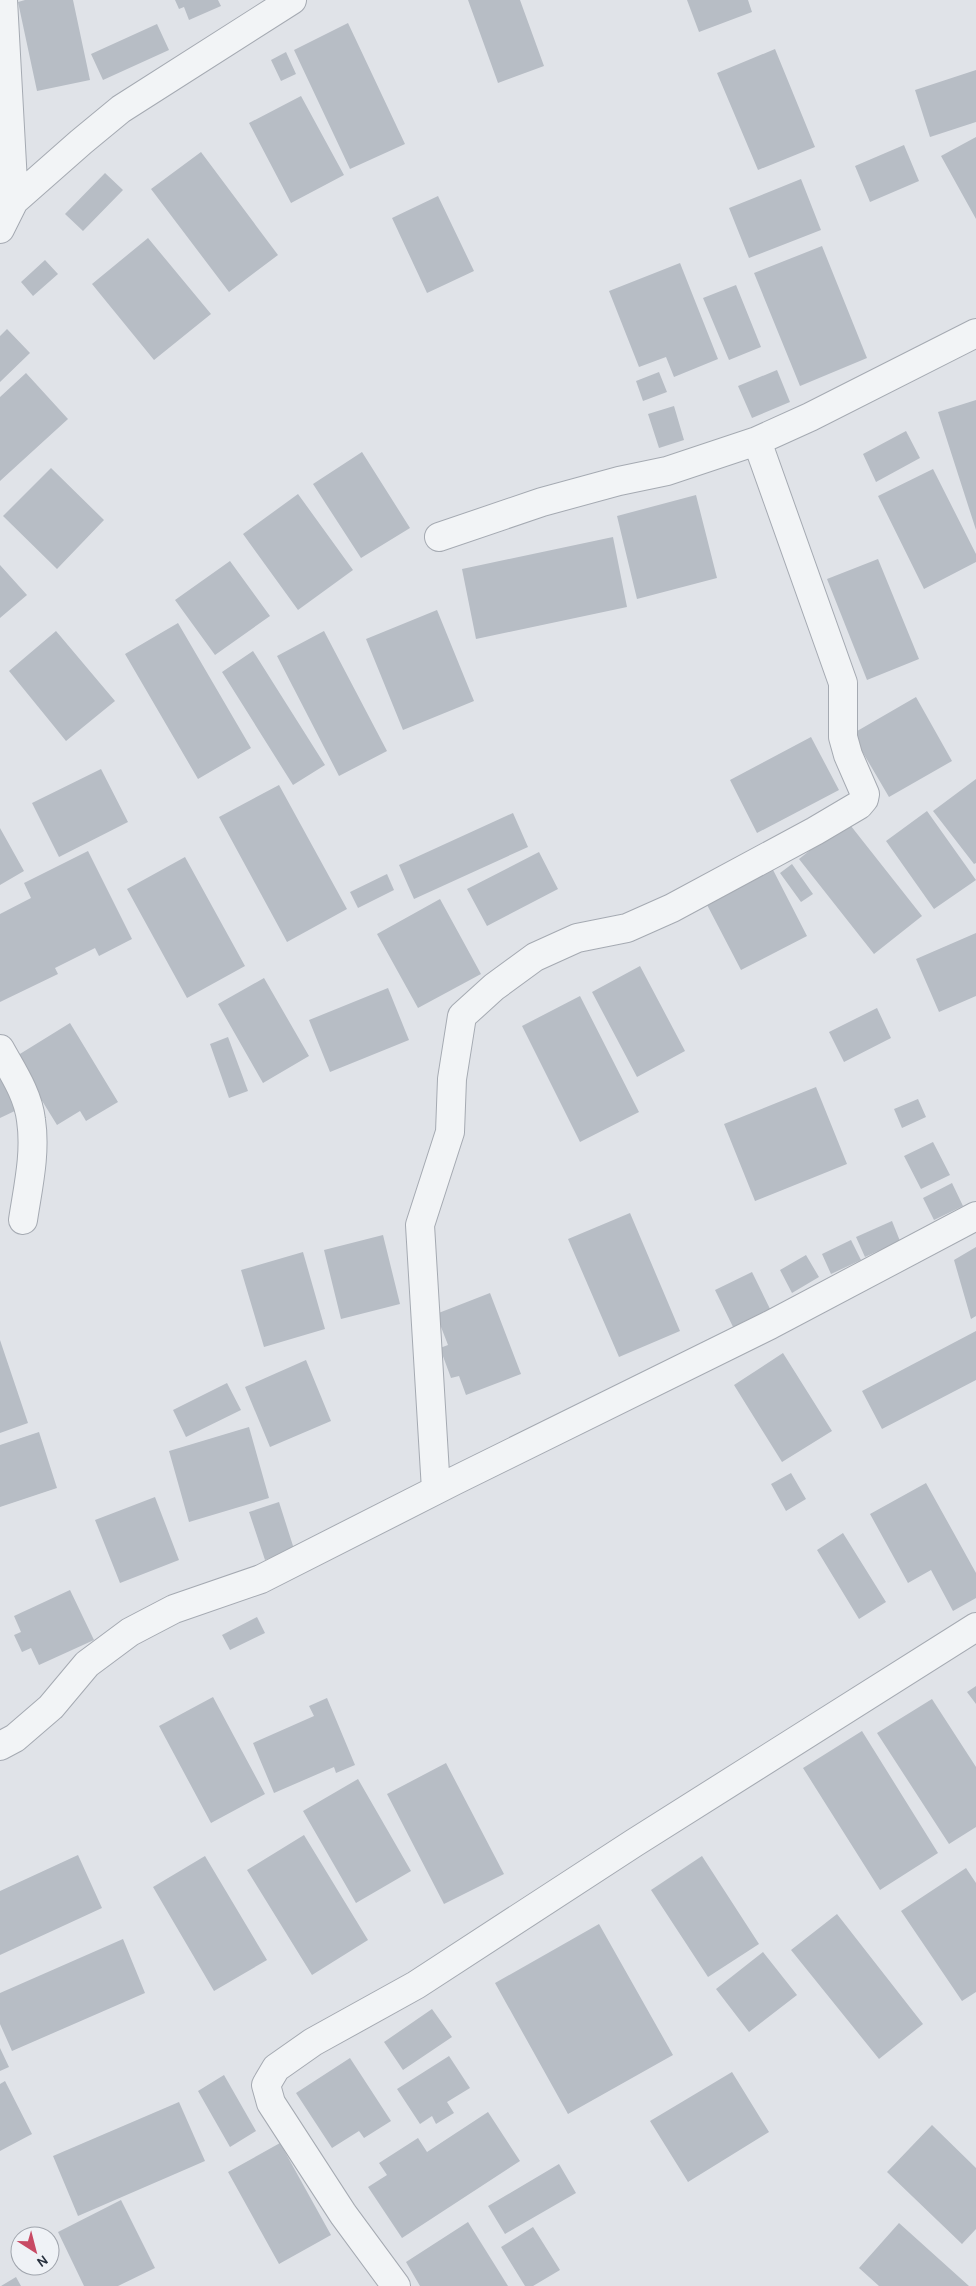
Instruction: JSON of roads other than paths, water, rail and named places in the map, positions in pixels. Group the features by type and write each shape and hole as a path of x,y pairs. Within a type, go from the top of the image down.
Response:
{"street":[{"path":"3,0 14,201"},
{"path":"0,229 14,201 80,142 121,109 292,0"},
{"path":"439,538 542,502 619,480 667,472 757,442 976,333"},
{"path":"436,1490 420,1225 450,1132 452,1079 462,1016 494,987 535,957 577,938 627,928 672,908 815,831 859,805 864,799 865,794 848,755 843,737 843,683 757,442"},
{"path":"0,1049 20,1085 31,1118 33,1154 23,1220"},
{"path":"0,1746 15,1738 51,1707 86,1664 130,1632 174,1609 261,1579 770,1325 976,1216"},
{"path":"396,2286 343,2214 271,2103 266,2085 276,2068 313,2042 416,1985 634,1843 976,1627"}]}
